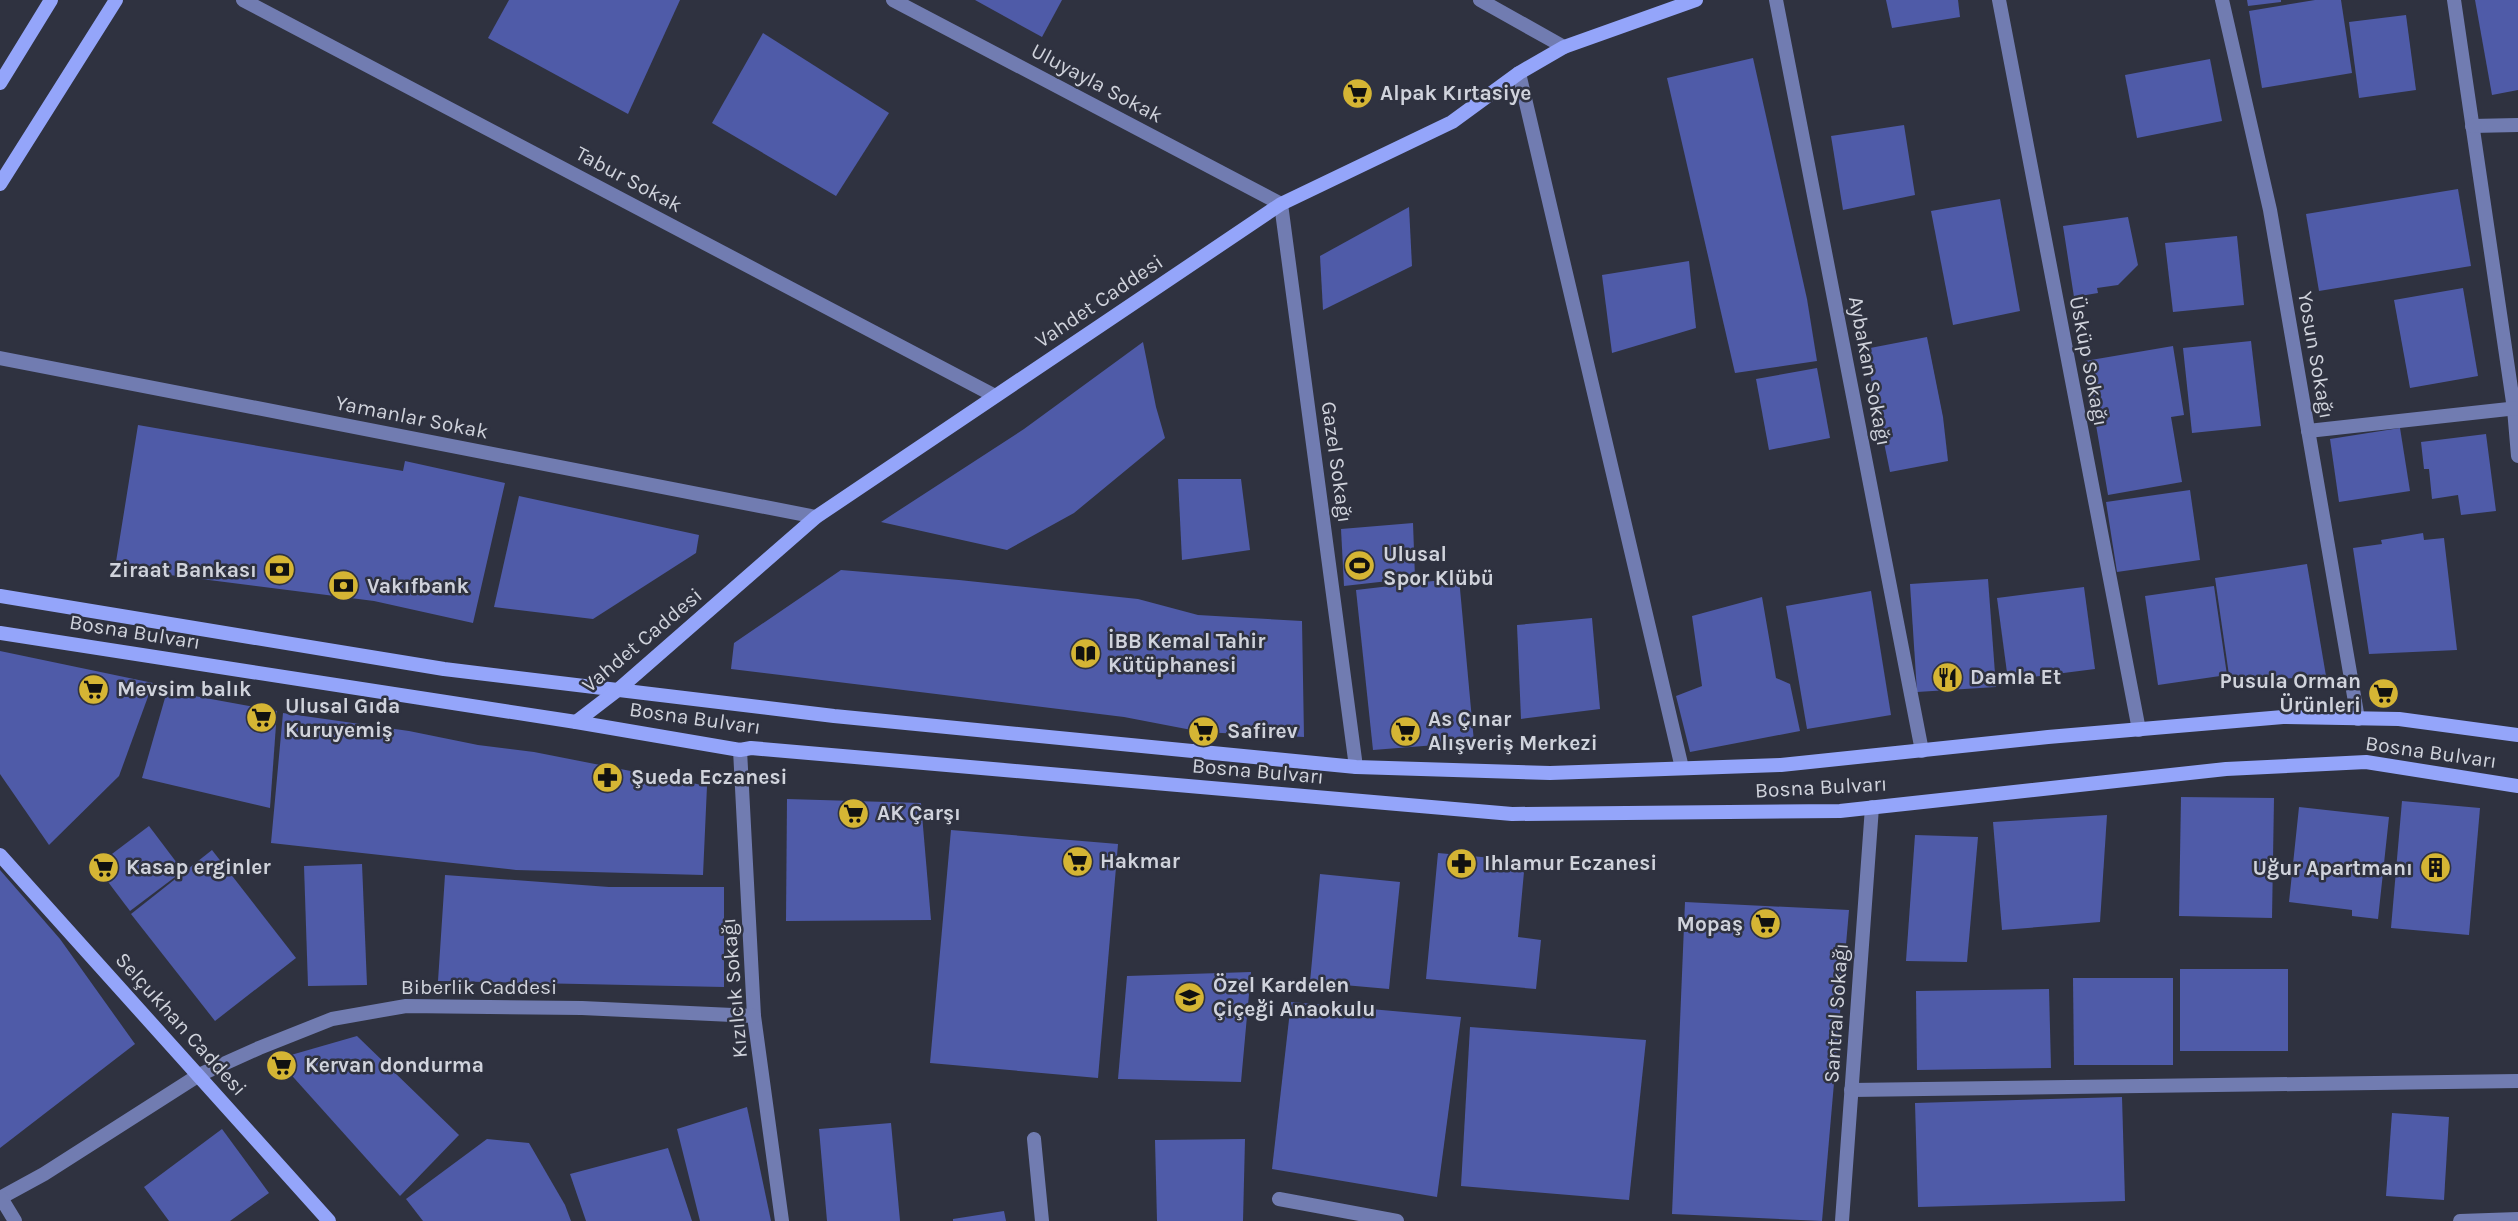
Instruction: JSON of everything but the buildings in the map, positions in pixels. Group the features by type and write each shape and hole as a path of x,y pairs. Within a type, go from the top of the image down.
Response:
{"main road":[{"path":"0,83 51,0"},
{"path":"0,184 117,0"},
{"name":"Vahdet Caddesi","path":"576,722 619,690 816,517 1281,204 1452,122 1519,73 1564,47 1696,0"},
{"name":"Bosna Bulvarı","path":"0,596 444,669 834,716 1356,767 1550,773 1781,765 2283,718 2399,719 2518,735"},
{"name":"Bosna Bulvarı","path":"0,633 740,750 751,748 1512,814 1840,811 2226,769 2365,762 2518,786"},
{"name":"Selçukhan Caddesi","path":"0,855 329,1221"}],"street":[{"name":"Tabur Sokak","path":"243,0 995,396"},
{"name":"Uluyayla Sokak","path":"893,0 1281,204"},
{"path":"1480,0 1564,47"},
{"name":"Aybakan Sokağı","path":"1776,0 1922,751"},
{"name":"Üsküp Sokağı","path":"1999,0 2139,730"},
{"name":"Yosun Sokağı","path":"2221,0 2270,209 2358,719"},
{"path":"2454,0 2516,409 2518,456"},
{"path":"1519,73 1682,768"},
{"path":"2472,126 2518,125"},
{"name":"Gazel Sokağı","path":"1281,204 1356,767"},
{"name":"Yamanlar Sokak","path":"0,358 816,517"},
{"path":"2308,431 2516,409"},
{"name":"Kızılcık Sokağı","path":"740,750 754,1016 782,1221"},
{"name":"Santral Sokağı","path":"1842,1221 1872,807"},
{"name":"Biberlik Caddesi","path":"1,1198 44,1174 199,1075 332,1019 407,1006 582,1008 754,1016"},
{"path":"1851,1090 2518,1081"},
{"path":"1034,1139 1042,1221"},
{"path":"1,1198 15,1221"},
{"path":"1279,1199 1397,1221"},
{"path":"2460,1221 2518,1219"}],"place":[{"name":"Alpak Kırtasiye","path":"1357,93"},
{"name":"Ulusal Spor Klübü","path":"1360,566"},
{"name":"Ziraat Bankası","path":"280,570"},
{"name":"Vakıfbank","path":"344,586"},
{"name":"İBB Kemal Tahir Kütüphanesi","path":"1085,653"},
{"name":"Damla Et","path":"1947,677"},
{"name":"Mevsim balık","path":"94,689"},
{"name":"Pusula Orman Ürünleri","path":"2384,693"},
{"name":"Ulusal Gıda Kuruyemiş","path":"262,718"},
{"name":"Safirev","path":"1204,731"},
{"name":"As Çınar Alışveriş Merkezi","path":"1405,731"},
{"name":"Şueda Eczanesi","path":"608,777"},
{"name":"AK Çarşı","path":"854,813"},
{"name":"Hakmar","path":"1077,861"},
{"name":"Ihlamur Eczanesi","path":"1461,863"},
{"name":"Kasap erginler","path":"103,867"},
{"name":"Uğur Apartmanı","path":"2436,868"},
{"name":"Mopaş","path":"1766,924"},
{"name":"Özel Kardelen Çiçeği Anaokulu","path":"1190,997"},
{"name":"Kervan dondurma","path":"282,1065"}]}
